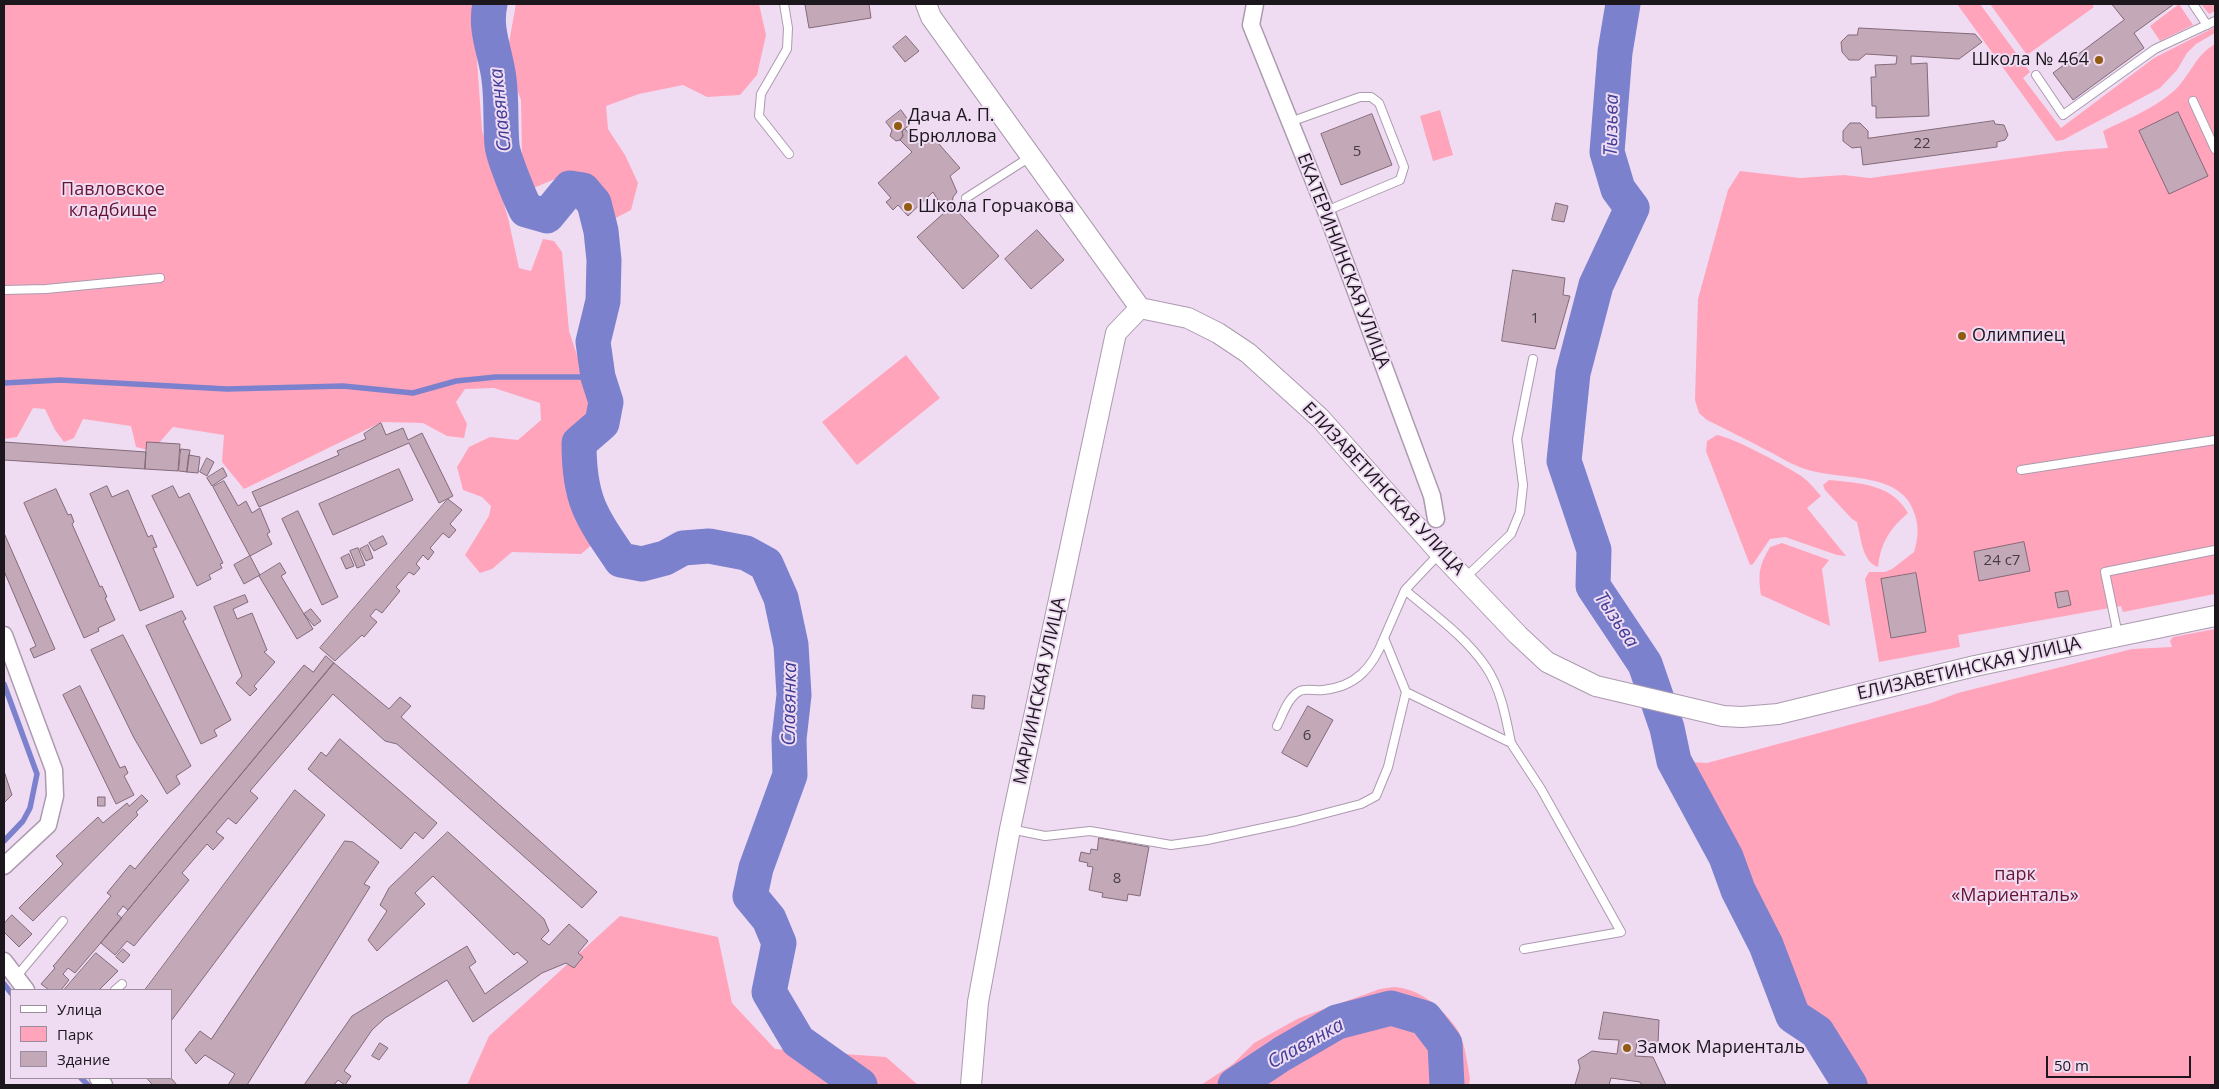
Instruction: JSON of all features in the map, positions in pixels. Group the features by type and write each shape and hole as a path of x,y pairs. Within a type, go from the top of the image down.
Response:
{"street":[{"path":"926,4 931,17 1140,308"},
{"name":"ЕКАТЕРИНИНСКАЯ УЛИЦА","path":"1256,4 1251,26 1326,211 1432,496 1436,519"},
{"name":"ЕЛИЗАВЕТИНСКАЯ УЛИЦА","path":"1140,308 1188,318 1218,333 1248,353 1320,418 1440,553 1547,662 1596,686 1723,716 1742,717 1778,714 1974,666 2215,616"},
{"name":"МАРИИНСКАЯ УЛИЦА","path":"971,1085 978,1002 1010,829 1116,333 1140,308"},
{"path":"4,635 54,770 55,796 48,824 4,866"},
{"path":"4,961 25,989"}],"lane":[{"path":"784,4 788,28 787,49 761,94 759,116 789,154"},
{"path":"2192,4 2207,25"},
{"path":"2036,75 2063,114 2155,49 2215,21"},
{"path":"1290,122 1360,97 1371,97 1379,103 1392,135 1404,168 1400,180 1326,211"},
{"path":"2193,101 2215,149"},
{"path":"966,198 1032,156"},
{"path":"4,290 46,289 160,278"},
{"path":"1465,578 1511,534 1520,512 1523,485 1517,439 1532,359"},
{"path":"2021,470 2215,440"},
{"path":"2118,635 2105,572 2215,550"},
{"path":"1277,726 1290,700 1301,690 1336,689 1362,674 1376,659 1405,590 1440,553"},
{"path":"1405,590 1465,641 1487,668 1504,709 1511,743 1542,789 1621,932 1524,949"},
{"path":"1010,829 1045,836 1090,832 1171,845 1207,840 1269,827 1361,804 1376,796 1388,767 1406,692 1384,638"},
{"path":"1406,692 1511,743"},
{"path":"16,977 63,921"},
{"path":"116,989 122,984"}],"green space":[{"name":"Павловское кладбище","path":"4,4 482,4 475,33 482,130 508,218 519,268 531,271 543,239 554,241 562,252 569,331 594,406 575,438 571,489 594,543 581,554 512,552 492,569 480,573 465,555 489,516 491,506 482,497 463,490 457,467 469,447 490,437 518,440 541,420 540,403 494,388 465,389 456,402 467,424 464,438 447,436 423,423 382,422 244,489 222,462 224,435 173,427 152,451 136,447 131,426 83,419 74,438 64,442 55,430 45,409 33,408 17,437 4,439"},
{"path":"516,4 759,4 766,35 757,75 740,95 707,97 683,85 639,94 606,106 608,129 625,155 638,183 631,210 608,222 588,184 572,172 531,189 522,157 521,100 506,59"},
{"path":"1957,4 1980,4 2030,72 2023,78 2061,128 2154,58 2215,27 2215,33 2196,44 2187,53 2177,70 2160,88 2063,140 2056,141"},
{"path":"1990,4 2092,4 2094,7 2027,55"},
{"path":"2179,4 2193,25 2160,41 2150,26"},
{"path":"2201,4 2215,4 2215,11 2209,14"},
{"name":"Олимпиец","path":"2215,44 2215,594 2123,612 2121,606 1958,635 1960,647 1879,662 1865,579 1869,572 1885,572 1892,569 1914,552 1917,524 1908,501 1898,491 1884,484 1819,473 1795,465 1707,420 1699,413 1695,400 1698,299 1728,190 1740,171 1800,178 1844,175 1870,178 2067,151 2108,148 2103,131 2142,112 2169,95 2182,82 2208,48","holes":["1916,573 1926,632 1892,638 1881,580"]},
{"path":"1440,110 1453,155 1433,161 1420,116"},
{"path":"906,355 940,398 857,465 822,422"},
{"path":"1717,435 1758,452 1807,481 1821,496 1807,508 1846,556 1837,555 1785,537 1770,539 1753,564 1750,565 1706,451 1707,441"},
{"path":"1829,480 1863,484 1884,491 1901,503 1908,513 1887,537 1881,551 1878,567 1865,555 1857,522 1825,490 1823,485"},
{"path":"1782,543 1829,560 1822,569 1830,626 1761,595 1760,570 1764,559 1770,547"},
{"name":"парк «Мариенталь»","path":"2215,629 2215,1085 1850,1085 1817,1032 1793,1016 1766,945 1738,890 1726,857 1674,761 1707,763 1931,703 1958,693 2132,649 2172,647 2170,641 2173,637"},
{"path":"620,916 718,937 732,1003 775,1049 886,1057 918,1085 467,1085 489,1036"},
{"path":"1394,987 1412,991 1430,1000 1451,1021 1460,1034 1464,1046 1470,1078 1469,1085 1201,1085 1233,1064 1254,1043 1299,1018 1380,989"}],"water":[{"path":"1826,1033 1869,1085 1842,1085 1826,1054 1814,1038"}],"building":[{"path":"869,4 871,18 809,28 805,5"},
{"name":"Школа № 464","path":"2112,4 2174,4 2134,33 2144,48 2073,100 2053,73 2124,20"},
{"path":"1859,28 1975,34 1982,42 1959,59 1911,56 1911,64 1927,63 1929,116 1876,118 1876,106 1872,106 1871,77 1876,77 1875,65 1896,64 1897,56 1866,54 1859,60 1849,60 1842,52 1841,42 1848,35 1857,35"},
{"path":"906,36 919,51 905,62 893,47"},
{"path":"901,110 911,124 902,131 903,136 900,140 896,141 890,136 892,130 886,122"},
{"path":"2178,112 2208,176 2169,194 2139,131"},
{"path":"1372,114 1392,165 1341,185 1321,134"},
{"path":"1994,121 1995,124 2004,125 2008,135 2005,140 1997,142 1997,147 1863,165 1861,147 1852,148 1843,141 1843,131 1850,123 1860,123 1868,131 1868,138"},
{"name":"Школа Горчакова","path":"905,129 920,145 931,135 960,168 950,176 957,192 953,197 952,205 999,256 963,289 917,237 945,212 933,192 908,216 898,205 893,210 886,202 891,198 878,183 912,152 900,140 903,136 902,131"},
{"path":"1556,203 1568,206 1564,222 1552,220"},
{"path":"1037,230 1064,260 1031,289 1005,259"},
{"path":"1513,270 1565,278 1563,295 1570,296 1555,349 1502,341"},
{"path":"381,423 386,435 403,428 408,440 422,433 453,496 439,503 409,443 259,507 252,492 339,455 337,451 366,439 364,434"},
{"path":"4,442 146,452 145,469 4,460"},
{"path":"147,442 180,444 178,471 145,469"},
{"path":"181,449 190,450 187,472 179,471"},
{"path":"189,455 200,457 198,473 187,472"},
{"path":"207,458 214,462 207,476 200,472"},
{"path":"223,468 227,476 212,486 207,478"},
{"path":"399,469 413,500 333,535 319,504"},
{"path":"224,481 238,506 246,501 252,513 260,508 270,532 267,534 272,544 250,556 213,487"},
{"path":"107,486 112,497 128,490 148,537 152,535 157,547 153,548 174,597 140,611 90,494"},
{"path":"173,486 179,498 189,493 223,563 220,564 222,568 209,575 211,579 197,586 152,496"},
{"path":"56,489 68,515 71,514 74,522 72,524 100,587 102,586 107,597 105,598 115,620 98,628 99,631 84,638 24,503"},
{"path":"448,499 462,510 450,524 456,530 449,538 443,533 430,548 434,552 428,560 423,555 416,564 420,568 414,575 409,572 396,587 400,591 382,613 376,609 370,616 377,622 364,637 362,635 335,661 320,648"},
{"path":"298,511 338,597 322,605 282,519"},
{"path":"4,533 55,649 34,658 30,649 36,646 4,571"},
{"path":"383,536 387,544 374,551 369,543"},
{"path":"2024,542 2030,571 1979,581 1974,552"},
{"path":"368,545 373,558 366,561 360,549"},
{"path":"358,548 365,565 357,568 350,551"},
{"path":"349,554 354,566 346,569 341,558"},
{"path":"250,556 260,575 244,584 234,565"},
{"path":"280,563 286,573 281,576 313,629 297,639 259,576"},
{"path":"1916,573 1926,632 1891,638 1881,579"},
{"path":"2068,591 2071,605 2058,608 2055,593"},
{"path":"245,595 248,602 233,609 237,619 252,613 267,650 264,652 275,662 254,686 257,689 250,696 236,683 242,676 214,607"},
{"path":"311,609 321,621 314,626 304,614"},
{"path":"182,611 186,619 183,621 231,720 214,730 217,736 201,744 146,626"},
{"path":"123,635 191,766 176,776 180,784 167,794 134,738 91,650"},
{"path":"326,656 334,663 128,910 123,906 117,914 122,918 75,973 68,968 63,974 69,980 62,989 48,989 41,984 55,968 53,966 111,896 107,893 130,865 135,869 304,665 313,672"},
{"path":"334,663 389,709 400,697 411,706 401,717 597,892 582,908 397,744 385,741 333,694 250,791 258,798 236,824 228,818 216,832 224,838 213,850 207,844 182,873 189,880 134,946 127,941 115,955 101,943"},
{"path":"80,686 120,768 125,766 128,773 124,776 134,795 116,804 63,695"},
{"path":"973,695 985,696 984,709 972,708"},
{"path":"1308,706 1333,720 1307,767 1282,753"},
{"path":"340,739 437,823 423,839 415,832 401,849 308,769 321,752 326,756"},
{"path":"4,771 12,795 4,803"},
{"path":"295,790 325,815 172,1020 172,989 146,989"},
{"path":"142,795 148,801 136,812 138,815 33,921 19,908 63,864 56,856 98,817 103,823 127,803 129,806"},
{"path":"98,797 105,797 105,806 98,806"},
{"path":"448,832 544,919 549,931 541,939 549,945 569,924 588,941 578,953 583,957 574,968 566,963 542,973 473,1022 447,980 385,1018 372,1030 344,1071 351,1076 345,1085 338,1080 334,1085 304,1085 352,1016 467,946 476,962 469,967 485,994 528,962 517,952 514,955 433,876 415,893 425,904 377,951 368,940 387,911 380,905 389,888"},
{"path":"1099,838 1149,847 1140,896 1128,894 1127,901 1102,897 1103,893 1089,890 1093,867 1087,866 1088,863 1079,861 1081,852 1090,854 1091,849 1097,850"},
{"path":"345,841 353,842 379,862 364,884 370,887 247,1085 228,1085 235,1074 205,1055 196,1064 185,1050 200,1031 211,1039"},
{"path":"12,915 32,934 19,947 4,932 4,924"},
{"path":"123,949 130,955 123,963 116,957"},
{"path":"96,953 118,971 100,989 65,989"},
{"name":"Замок Мариенталь","path":"1604,1012 1659,1020 1658,1044 1637,1042 1635,1056 1653,1057 1666,1085 1642,1085 1640,1082 1611,1078 1609,1085 1575,1085 1580,1068 1578,1060 1592,1051 1617,1054 1619,1040 1599,1039"},
{"path":"380,1043 388,1048 379,1060 372,1056"},
{"path":"148,1079 172,1079 177,1085 153,1085"}],"waterway":[{"name":"Славянка","path":"490,4 488,23 498,69 503,151 508,168 526,210 547,216 570,188 583,190 594,203 601,231 604,260 603,301 593,342 598,377 606,402 602,423 579,443 581,479 588,506 601,531 621,560 642,564 665,558 683,548 709,546 746,553 766,564 781,598 791,645 794,695 789,739 790,775 756,868 750,896 769,919 779,943 769,992 798,1041 860,1085"},
{"name":"Тызьва","path":"1623,4 1615,52 1607,152 1618,189 1632,208 1596,285 1573,373 1564,461 1594,550 1593,586 1645,664 1667,728 1674,761 1726,857 1738,890 1766,945 1793,1016 1817,1032 1850,1085"},
{"path":"4,383 60,380 227,389 343,386 413,393 456,381 496,377 598,377"},
{"path":"4,684 37,774 30,808 23,821 4,841"},
{"path":"4,984 10,992"},
{"name":"Славянка","path":"1235,1085 1282,1054 1337,1022 1391,1008 1425,1018 1445,1044 1447,1085"},
{"path":"82,1079 88,1085"}],"place":[{"name":"Школа № 464","path":"2099,60"},
{"name":"Дача А. П. Брюллова","path":"898,126"},
{"name":"Школа Горчакова","path":"908,207"},
{"name":"Олимпиец","path":"1962,336"},
{"name":"Замок Мариенталь","path":"1627,1048"}]}
